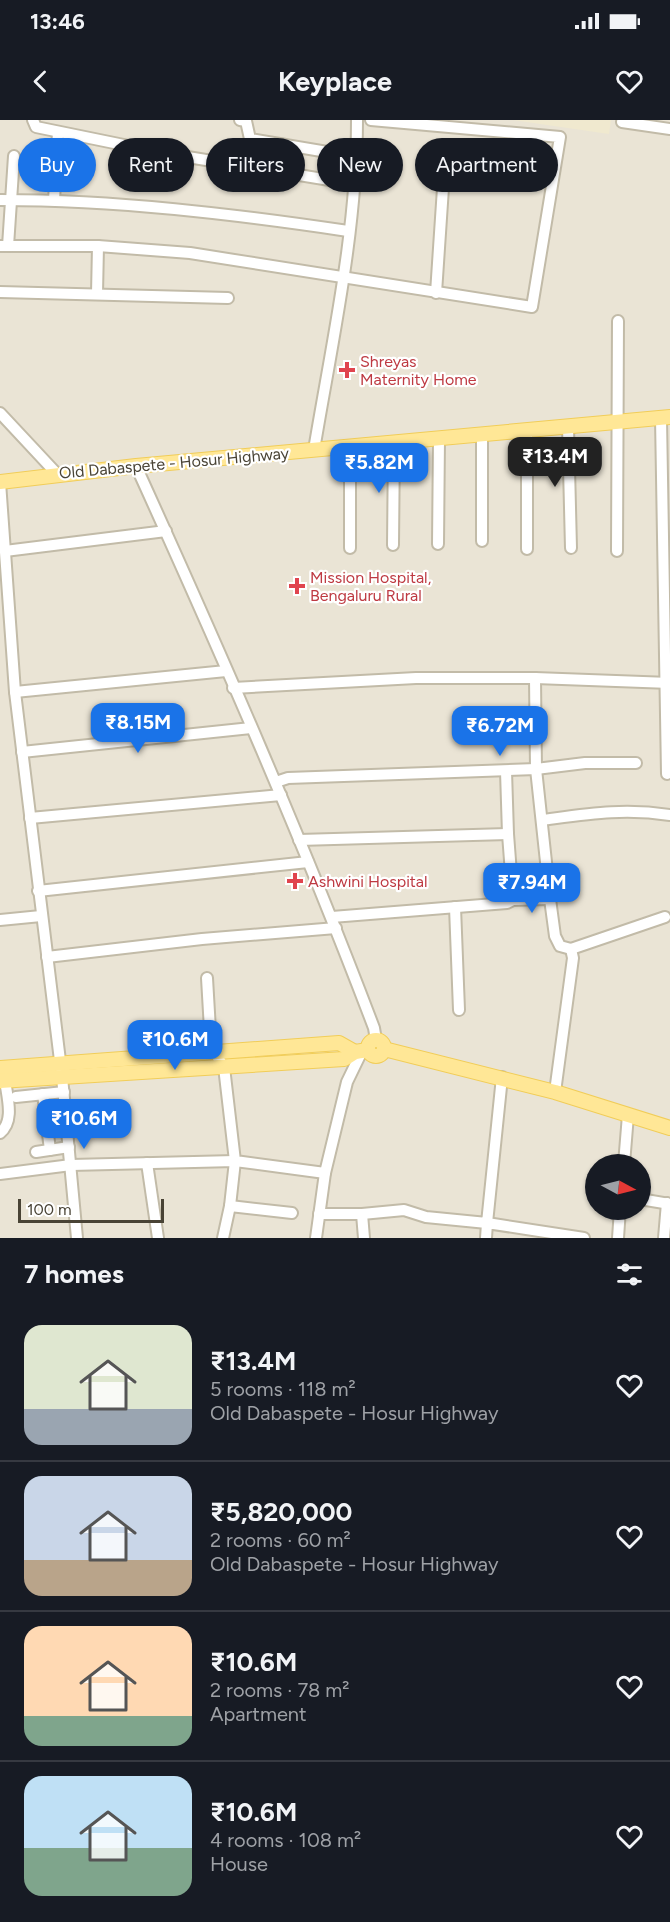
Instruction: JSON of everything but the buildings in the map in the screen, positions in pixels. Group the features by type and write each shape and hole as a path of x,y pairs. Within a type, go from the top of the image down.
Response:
{"main road":[{"name":"Old Dabaspete - Hosur Highway","path":"0,482 136,466 665,417"},
{"path":"2,1076 62,1071 213,1051 339,1043 502,1077 670,1128"},
{"path":"62,1071 224,1067 344,1059 369,1048"}],"street":[{"path":"33,120 36,127 58,132 163,153 317,178"},
{"path":"240,120 246,121 250,139 317,150"},
{"path":"357,120 357,138"},
{"path":"14,156 6,200 4,246 98,246 190,253 532,308 560,137 371,120"},
{"path":"622,122 670,129"},
{"path":"54,200 58,132"},
{"path":"314,450 343,277 353,192"},
{"path":"436,293 443,192"},
{"path":"6,200 54,200 229,214 348,231"},
{"path":"97,294 98,246"},
{"path":"0,292 228,298"},
{"path":"617,551 618,321"},
{"path":"0,413 57,474"},
{"path":"665,417 667,774"},
{"path":"568,427 571,548"},
{"path":"527,431 527,549"},
{"path":"482,435 482,541"},
{"path":"438,544 439,439"},
{"path":"393,545 394,443"},
{"path":"350,447 350,548"},
{"path":"136,466 276,782 374,1028 369,1048 347,1082 325,1173 316,1238"},
{"path":"0,482 15,692 62,1071 77,1238"},
{"path":"5,551 165,531"},
{"path":"15,692 226,671"},
{"path":"233,688 416,678 535,678 668,683"},
{"path":"535,678 536,769 555,936 560,946 571,949 665,917"},
{"path":"22,752 251,728"},
{"path":"276,782 288,778 458,770 506,771 585,763 636,763"},
{"path":"506,771 513,900"},
{"path":"30,818 281,795"},
{"path":"542,820 612,811 641,810 670,814"},
{"path":"299,840 508,834"},
{"path":"38,891 309,862"},
{"path":"47,957 455,907 507,903 513,900 550,899"},
{"path":"455,907 459,1010"},
{"path":"0,920 41,916"},
{"path":"555,1092 573,958 571,949"},
{"path":"207,978 211,1047 224,1067 235,1161 230,1206 223,1238"},
{"path":"0,1133 8,1124 9,1115 2,1076"},
{"path":"486,1238 502,1077"},
{"path":"16,1097 64,1092"},
{"path":"43,1094 50,1150"},
{"path":"625,1154 628,1115"},
{"path":"36,1152 69,1147"},
{"path":"0,1174 71,1165 235,1161 325,1173"},
{"path":"147,1163 159,1238"},
{"path":"651,1201 668,1203 664,1238"},
{"path":"230,1206 292,1214"},
{"path":"319,1214 362,1214 404,1210 426,1217 487,1222 584,1238"},
{"path":"362,1214 365,1227 364,1238"},
{"path":"618,1238 619,1220"}],"shaded area":[{"path":"0,120 670,120 670,1238 0,1238"},
{"path":"513,120 611,120 609,134"}],"place":[{"name":"Shreyas Maternity Home","path":"347,370"},
{"name":"Mission Hospital, Bengaluru Rural","path":"297,586"},
{"name":"Ashwini Hospital","path":"295,881"}]}
